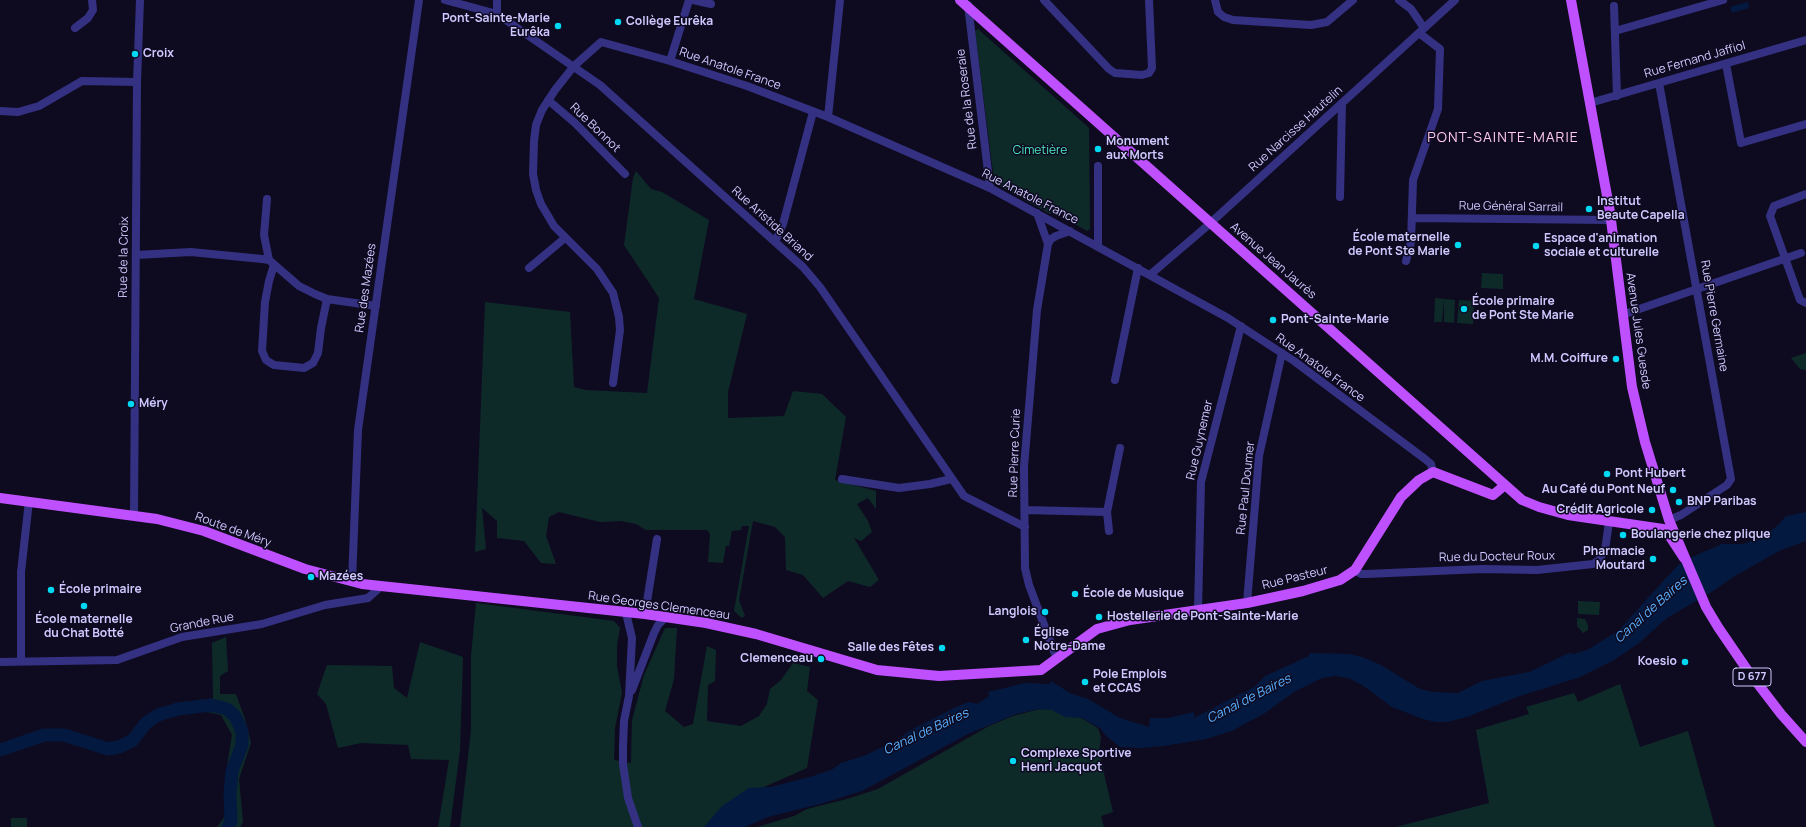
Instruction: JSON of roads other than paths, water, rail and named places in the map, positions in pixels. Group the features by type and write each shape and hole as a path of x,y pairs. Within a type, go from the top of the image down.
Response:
{"main road":[{"name":"Avenue Jean Jaurès","path":"960,0 968,4 1522,500 1539,507 1568,515 1629,525 1651,527 1666,525"},
{"name":"Avenue Jules Guesde","path":"1571,0 1611,220 1632,387 1666,525 1684,558 1706,607 1748,671 1781,714 1806,742"},
{"path":"1433,472 1492,495 1505,485"},
{"name":"Rue Pasteur","path":"1045,668 1097,629 1130,620 1247,603 1303,591 1340,580 1355,570 1401,497 1419,480 1433,472"},
{"name":"Route de Méry","path":"0,498 134,514 204,531 293,566 352,581 456,594"},
{"name":"Avenue Jean Jaurès","path":"1629,525 1666,525"},
{"name":"Rue Georges Clemenceau","path":"456,594 645,614 706,623 756,634 877,670 939,676 1034,671 1045,668"}],"street":[{"path":"75,28 88,18 93,10 92,0"},
{"name":"Rue de la Croix","path":"134,514 137,82 140,0"},
{"name":"Rue des Mazées","path":"352,581 358,430 419,0"},
{"name":"Rue Aristide Briand","path":"445,0 455,1 497,14 600,85 803,267 820,287 964,496 969,500 1025,527"},
{"path":"467,0 472,7"},
{"path":"497,0 497,14"},
{"path":"670,61 689,0"},
{"path":"693,0 711,4"},
{"path":"828,117 840,0"},
{"path":"1044,0 1109,69 1115,73 1142,75 1149,72 1152,68 1149,0"},
{"path":"1215,0 1218,12 1224,17 1233,20 1311,25 1327,22 1352,0"},
{"path":"1399,0 1411,9 1422,31 1440,49 1438,109 1413,180 1410,242 1406,261"},
{"path":"1411,9 1414,0"},
{"name":"Rue Narcisse Hautelin","path":"1151,274 1211,223 1455,0"},
{"path":"1615,32 1723,0"},
{"name":"Rue de la Roseraie","path":"968,4 990,188"},
{"path":"1614,6 1617,96"},
{"name":"Rue Fernand Jaffiol","path":"1590,103 1806,40"},
{"name":"Rue Anatole France","path":"574,66 601,42 670,61 747,86 828,117 990,188 1151,274 1241,326 1282,353 1431,464 1433,472"},
{"path":"1726,64 1741,143 1806,124"},
{"path":"574,66 548,100 536,125 532,157 533,174 536,190 541,204 554,226 597,269 606,281 617,305 619,318 619,338 613,383"},
{"path":"0,111 18,112 39,106 82,81 137,82"},
{"name":"Rue Pierre Germaine","path":"1659,83 1698,289 1731,479 1727,485 1666,525"},
{"name":"Rue Bonnot","path":"548,100 575,123 625,174"},
{"path":"1340,197 1342,103"},
{"path":"775,242 783,224 813,112"},
{"path":"1098,166 1098,247"},
{"path":"1806,194 1774,206 1770,216 1800,300 1806,303"},
{"path":"267,199 264,234 272,263 265,302 263,356 274,365 304,368 313,364 318,353 327,299"},
{"name":"Rue Pierre Curie","path":"1037,213 1048,244 1037,310 1024,466 1026,568 1028,579 1057,659"},
{"name":"Rue Général Sarrail","path":"1412,218 1611,220"},
{"path":"1048,244 1051,239 1056,236 1070,231"},
{"path":"529,268 565,238"},
{"path":"136,255 190,252 255,257 272,263 299,286 327,299 376,306"},
{"path":"1622,315 1801,253"},
{"path":"1115,380 1138,268"},
{"name":"Rue Guynemer","path":"1198,610 1202,482 1241,326"},
{"name":"Rue Paul Doumer","path":"1247,603 1259,456 1282,353"},
{"path":"1108,531 1107,512 1120,448"},
{"path":"842,479 900,488 930,484 951,478"},
{"path":"21,661 22,582 29,501"},
{"path":"1025,510 1107,512"},
{"name":"Rue du Docteur Roux","path":"1355,570 1361,574 1366,574 1469,569 1537,570 1593,564 1599,560 1605,550 1609,522"},
{"path":"645,614 656,539"},
{"name":"Grande Rue","path":"0,662 117,660 182,637 262,624 325,605 368,598 378,589 378,585"},
{"path":"626,613 632,638 629,696 624,721 623,764 628,798 638,827"},
{"path":"629,696 654,633 658,625 665,618"}],"water":[{"path":"1748,2 1749,8 1732,13 1730,7"},
{"name":"Canal de Baires","path":"1806,512 1806,541 1779,551 1667,618 1639,643 1614,660 1580,677 1517,697 1467,717 1447,722 1436,722 1423,719 1392,707 1362,685 1348,678 1335,676 1322,678 1294,692 1265,713 1232,731 1206,739 1164,746 1140,748 1120,747 1105,735 1100,728 1082,718 1065,717 1052,710 1039,709 1016,714 968,734 862,791 820,804 768,817 745,827 704,827 722,806 749,788 771,787 833,769 841,763 866,755 899,739 909,731 956,707 969,702 977,704 988,697 988,692 1025,683 1050,684 1051,681 1070,693 1088,699 1120,718 1149,727 1150,718 1168,718 1194,712 1194,718 1254,687 1265,676 1309,656 1309,653 1350,654 1362,657 1381,665 1420,689 1433,692 1458,693 1482,681 1529,672 1569,653 1575,654 1589,649 1618,631 1678,565 1722,544 1743,544 1759,538 1775,528 1786,516"}],"waterway":[{"path":"0,750 44,735 64,735 108,749 119,747 132,741 146,723 158,715 178,709 211,705 227,709 235,716 242,731 242,745 232,771 230,793 231,821 228,827"}],"place":[{"name":"Collège Eurêka","path":"618,22"},
{"name":"Pont-Sainte-Marie Eurêka","path":"558,26"},
{"name":"Croix","path":"135,54"},
{"name":"Monument aux Morts","path":"1098,149"},
{"name":"Institut Beaute Capella","path":"1589,209"},
{"name":"École maternelle de Pont Ste Marie","path":"1458,245"},
{"name":"Espace d'animation sociale et culturelle","path":"1536,246"},
{"name":"École primaire de Pont Ste Marie","path":"1464,309"},
{"name":"Pont-Sainte-Marie","path":"1273,320"},
{"name":"M.M. Coiffure","path":"1616,359"},
{"name":"Méry","path":"131,404"},
{"name":"Pont Hubert","path":"1607,474"},
{"name":"Au Café du Pont Neuf","path":"1673,490"},
{"name":"BNP Paribas","path":"1679,502"},
{"name":"Crédit Agricole","path":"1652,510"},
{"name":"Boulangerie chez plique","path":"1623,535"},
{"name":"Pharmacie Moutard","path":"1653,559"},
{"name":"Mazées","path":"311,577"},
{"name":"École primaire","path":"51,590"},
{"name":"École de Musique","path":"1075,594"},
{"name":"École maternelle du Chat Botté","path":"84,606"},
{"name":"Langlois","path":"1045,612"},
{"name":"Hostellerie de Pont-Sainte-Marie","path":"1099,617"},
{"name":"Église Notre-Dame","path":"1026,640"},
{"name":"Salle des Fêtes","path":"942,648"},
{"name":"Clemenceau","path":"821,659"},
{"name":"Koesio","path":"1685,662"},
{"name":"Pole Emplois et CCAS","path":"1085,682"},
{"name":"Complexe Sportive Henri Jacquot","path":"1013,761"}],"district":[{"name":"PONT-SAINTE-MARIE","path":"1503,138"}],"park label":[{"name":"Cimetière","path":"1040,151"}]}
